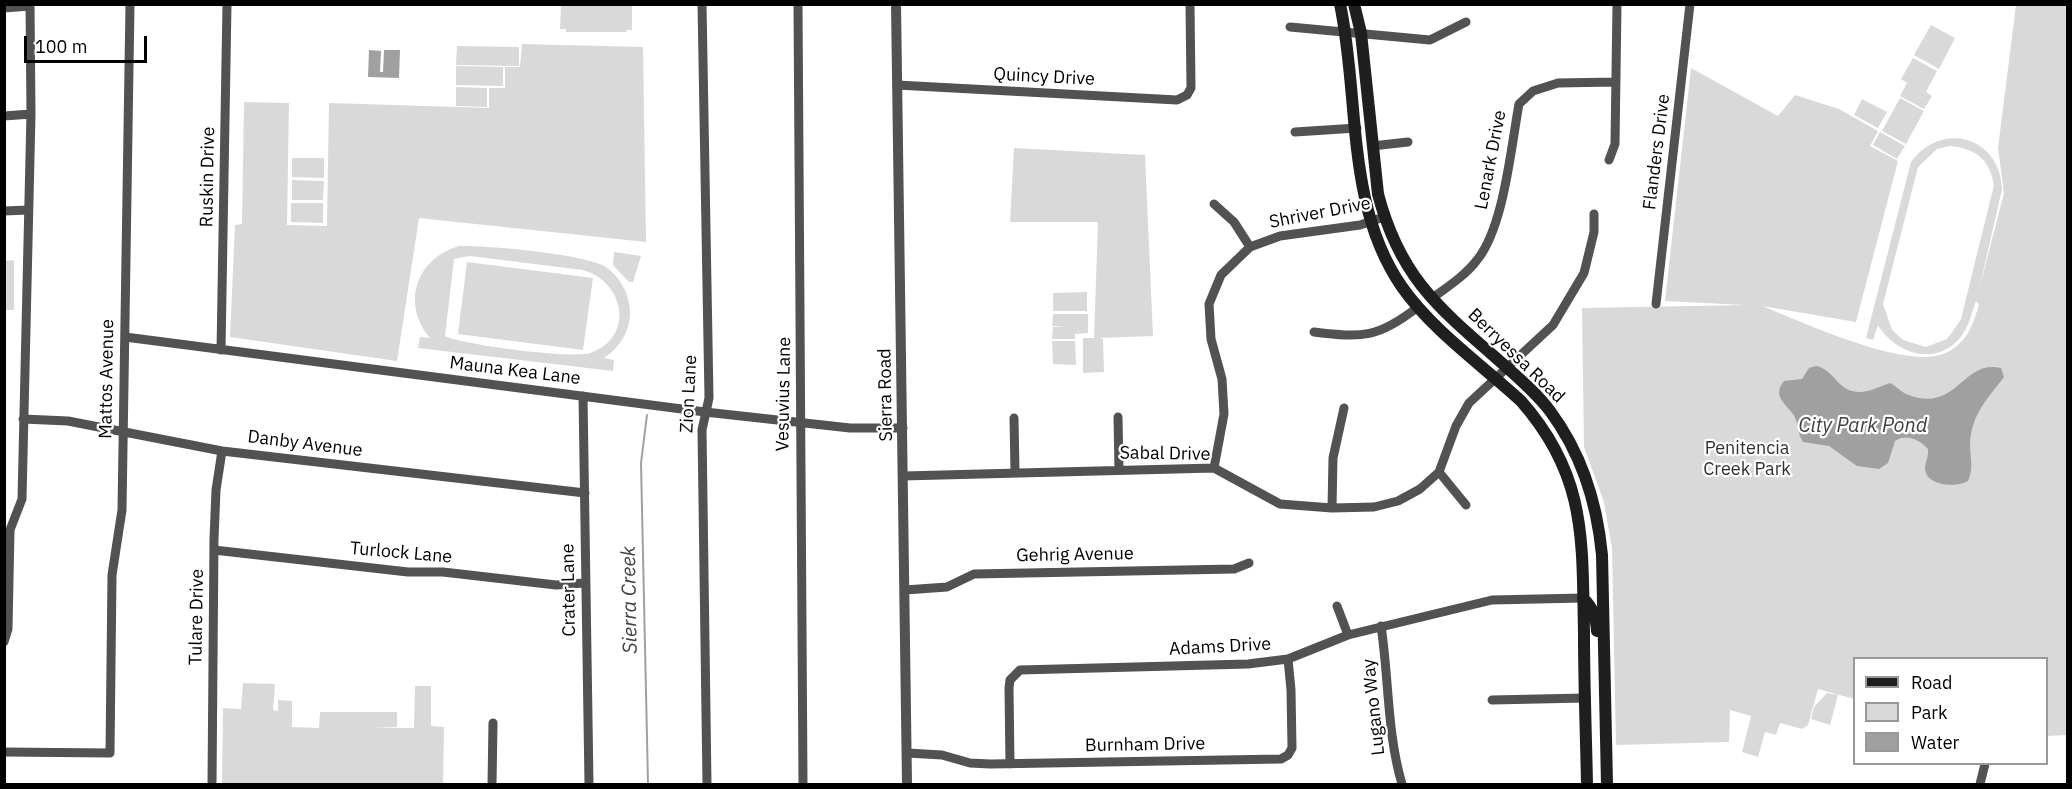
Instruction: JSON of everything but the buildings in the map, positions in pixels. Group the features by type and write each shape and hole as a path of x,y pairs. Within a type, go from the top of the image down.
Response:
{"main road":[{"name":"Berryessa Road","path":"1340,4 1346,31 1360,173 1370,221 1382,253 1402,288 1418,307 1497,378 1536,418 1558,454 1570,480 1578,513 1582,553 1587,784"},
{"name":"Berryessa Road","path":"1354,4 1361,33 1372,146 1384,217 1404,263 1431,299 1508,368 1550,410 1574,447 1585,472 1599,528 1604,595 1607,784"},
{"path":"1582,553 1589,565 1593,586 1604,595"},
{"path":"1583,598 1592,606 1596,618 1597,655 1605,682"}],"street":[{"name":"Mattos Avenue","path":"4,752 110,753 112,575 122,510 130,4"},
{"name":"Ruskin Drive","path":"220,350 227,4"},
{"name":"Zion Lane","path":"702,4 709,398 702,430 707,784"},
{"name":"Vesuvius Lane","path":"798,4 803,784"},
{"name":"Sierra Road","path":"896,4 907,784"},
{"name":"Quincy Drive","path":"897,85 1177,100 1187,95 1191,88 1190,4"},
{"path":"1609,160 1615,144 1617,4"},
{"name":"Flanders Drive","path":"1656,304 1690,4"},
{"path":"4,8 30,5 32,114 22,499 10,530 8,629 4,642"},
{"path":"1290,27 1334,33 1346,31 1430,40 1466,22"},
{"name":"Lenark Drive","path":"1431,299 1476,262 1489,243 1496,221 1519,104 1533,91 1558,83 1615,82"},
{"path":"4,116 32,114"},
{"path":"1295,132 1357,128"},
{"path":"1372,146 1408,142"},
{"path":"1214,204 1234,222 1250,247"},
{"path":"4,211 28,210"},
{"name":"Sabal Drive","path":"903,476 1214,468 1280,504 1332,508 1374,507 1398,501 1420,489 1438,472 1456,426 1469,403 1553,325 1584,273 1594,232 1594,214"},
{"name":"Shriver Drive","path":"1214,468 1224,414 1222,379 1211,339 1209,304 1221,275 1250,247 1280,236 1384,217"},
{"path":"1314,332 1355,337 1380,332 1418,307"},
{"name":"Mauna Kea Lane","path":"125,337 705,412 850,428 903,428"},
{"name":"Crater Lane","path":"583,396 584,582 589,784"},
{"path":"1332,508 1333,458 1344,408"},
{"path":"1118,417 1119,470"},
{"path":"1014,418 1015,472"},
{"name":"Danby Avenue","path":"23,419 68,421 222,451 585,493"},
{"name":"Tulare Drive","path":"212,784 214,550 216,490 222,451"},
{"path":"1438,472 1467,505"},
{"name":"Turlock Lane","path":"214,550 408,572 443,572 556,585 584,582"},
{"name":"Gehrig Avenue","path":"905,590 946,587 974,574 1234,568 1249,563"},
{"name":"Adams Drive","path":"1010,764 1009,688 1014,674 1020,670 1248,664 1288,659 1381,626 1492,600 1583,598"},
{"path":"1337,606 1348,636"},
{"name":"Lugano Way","path":"1381,626 1389,683 1391,739 1402,784"},
{"name":"Burnham Drive","path":"907,753 942,755 970,763 1010,764 1281,759 1288,755 1292,748 1292,690 1288,659"},
{"path":"1492,700 1585,698"},
{"path":"492,784 493,723"},
{"path":"1980,784 1985,765"}],"green space":[{"path":"561,5 632,5 632,30 626,32 566,32 566,29 560,29"},
{"name":"Penitencia Creek Park","path":"2016,5 2067,5 2067,735 2048,736 2048,657 1853,657 1853,699 1818,689 1808,725 1802,729 1780,723 1776,735 1765,732 1758,757 1742,752 1751,716 1730,710 1729,742 1616,745 1612,549 1604,502 1584,447 1582,308 1746,305 1665,301 1691,68 1778,116 1795,95 1839,109 1878,131 1870,146 1898,161 1856,322 1762,306 1827,332 1879,350 1904,355 1926,357 1951,350 1967,334 1979,304 1976,301 1962,336 1948,348 1937,353 1915,353 1904,349 1885,335 1878,325 1873,340 1866,338 1911,162 1924,149 1938,141 1953,138 1967,140 1981,147 1991,157 1999,171 2002,189 1979,290 2004,193 1998,148","holes":["1950,146 1967,149 1985,162 1994,185 1961,319 1947,339 1926,347 1903,340 1892,330 1883,304 1918,167 1937,149"]},
{"path":"1931,25 1955,38 1939,69 1914,55"},
{"path":"522,44 643,47 646,242 419,218 397,361 230,337 235,225 242,224 244,102 289,103 287,225 327,226 329,103 489,108 489,88 505,88 505,67 520,67"},
{"path":"457,46 519,47 519,66 456,65"},
{"path":"1913,58 1937,71 1926,92 1932,96 1924,109 1900,96 1907,83 1901,79"},
{"path":"456,66 503,67 503,86 456,85"},
{"path":"456,87 487,88 487,107 456,106"},
{"path":"1900,98 1924,111 1906,144 1882,131"},
{"path":"1862,99 1887,112 1878,128 1854,115"},
{"path":"1880,132 1905,146 1897,159 1873,145"},
{"path":"1014,148 1145,155 1153,336 1099,338 1103,339 1104,372 1083,373 1083,338 1094,338 1098,222 1010,222"},
{"path":"292,158 324,158 324,178 292,177"},
{"path":"292,180 324,181 323,200 292,200"},
{"path":"291,203 323,203 323,223 291,222"},
{"path":"459,246 511,249 577,258 610,270 626,292 630,306 626,333 619,344 604,358 614,360 613,371 418,348 420,337 430,338 421,325 416,311 415,297 418,284 423,272 444,252","holes":["470,256 583,270 597,276 608,286 616,298 619,310 619,323 614,335 604,346 590,353 562,354 517,350 456,340 445,336 454,259"]},
{"path":"614,252 641,256 633,282 629,282 613,265"},
{"path":"14,260 14,310 5,310 5,261"},
{"path":"467,262 593,278 583,350 458,334"},
{"path":"1087,292 1087,311 1053,311 1053,293"},
{"path":"1053,314 1088,314 1088,333 1075,334 1075,339 1052,339 1053,327 1069,327 1052,326"},
{"path":"1052,341 1075,341 1076,365 1053,364"},
{"path":"243,683 275,684 273,710 278,711 278,700 292,701 292,727 319,728 320,712 397,712 397,727 374,728 414,728 415,686 431,686 431,726 444,727 443,784 222,784 223,708 241,709"},
{"path":"1827,693 1838,695 1830,725 1811,719 1814,707"}],"water":[{"path":"369,50 381,51 380,72 383,72 384,50 400,50 399,78 368,77"},
{"name":"City Park Pond","path":"1816,366 1827,371 1851,391 1866,391 1890,383 1906,394 1923,399 1937,398 1948,393 1977,371 1988,367 2001,368 2004,377 1981,407 1973,424 1970,444 1971,472 1968,481 1950,485 1931,479 1925,469 1928,449 1913,439 1904,438 1895,441 1888,463 1879,469 1857,466 1829,446 1803,442 1795,417 1781,399 1779,391 1784,381 1802,379 1809,368"}],"waterway":[{"name":"Sierra Creek","path":"647,415 641,463 648,784"}]}
